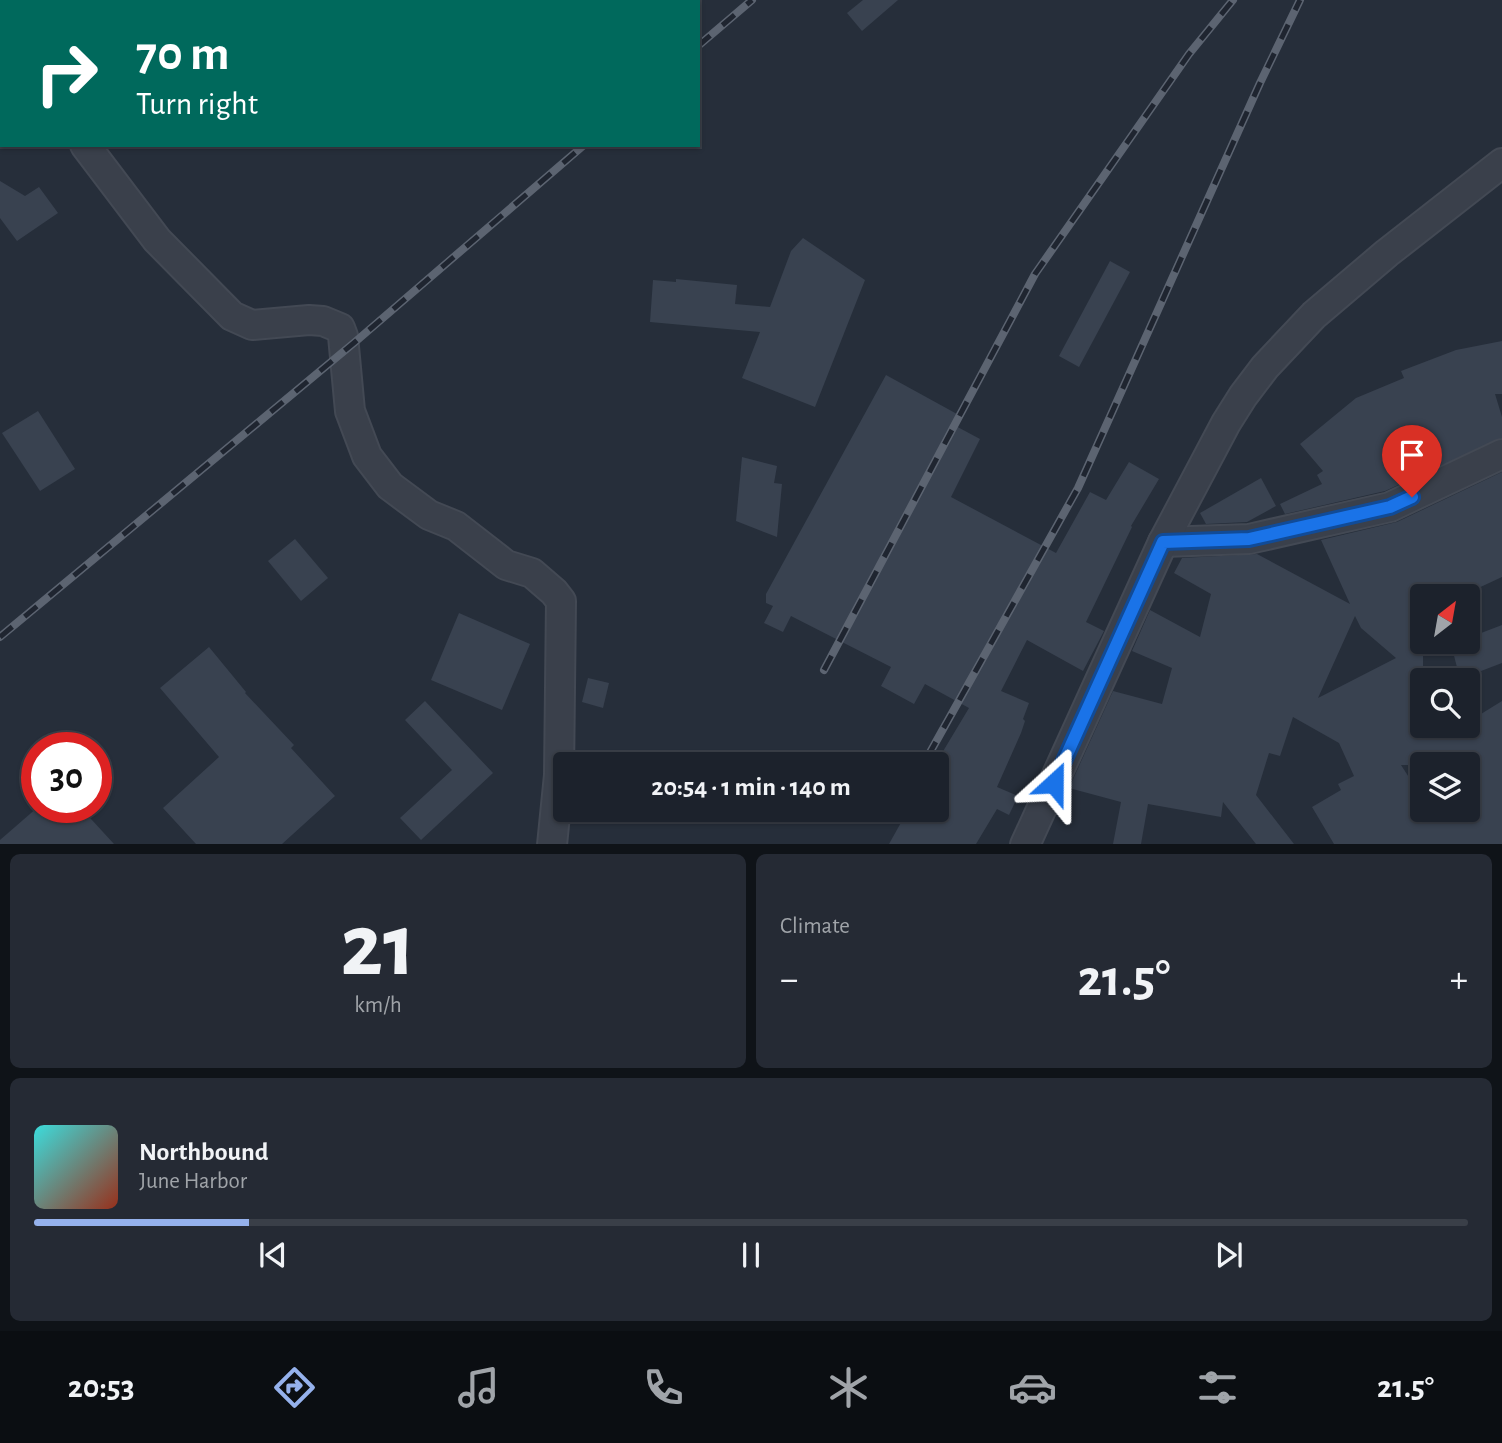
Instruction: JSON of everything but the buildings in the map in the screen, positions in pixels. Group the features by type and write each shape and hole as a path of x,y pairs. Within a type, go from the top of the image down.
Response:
{"street":[{"path":"87,147 157,240 232,316 252,325 309,320 323,321 340,328 350,411 367,456 390,486 429,516 456,526 506,565 532,573 561,601 559,775 552,844"},
{"path":"1025,844 1163,542 1226,423 1265,367 1314,315 1387,253 1502,163"},
{"path":"1163,542 1249,539 1390,507 1502,454"}],"railway":[{"path":"700,44 752,0"},
{"path":"824,670 1035,274 1189,54 1233,0"},
{"path":"930,752 1078,488 1300,0"},
{"path":"0,637 355,342 582,147"}],"route":[{"path":"1054,783 1163,542 1249,539 1390,507 1412,497"}]}
